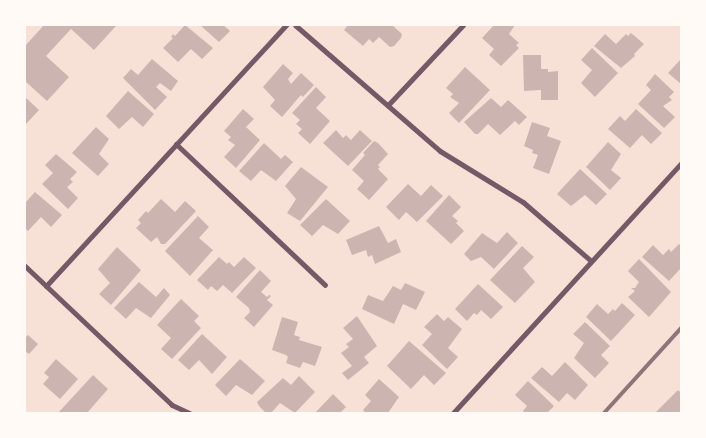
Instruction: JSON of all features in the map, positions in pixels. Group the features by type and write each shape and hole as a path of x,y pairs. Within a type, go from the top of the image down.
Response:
{"street":[{"path":"46,286 286,25"},
{"path":"296,25 440,151 523,202 591,261"},
{"path":"388,105 463,25"},
{"path":"176,144 325,284"},
{"path":"452,413 681,163"},
{"path":"25,266 172,405 189,413"}],"building":[{"path":"44,25 116,26 94,50 71,29 46,56 69,77 47,101 25,81 25,46"},
{"path":"185,25 213,48 202,59 191,49 178,62 163,48 173,38 171,37 173,34 175,36"},
{"path":"200,25 223,25 230,31 219,42"},
{"path":"348,25 392,25 402,34 394,46 390,47 379,37 373,43 369,39 363,46 344,30"},
{"path":"494,25 515,25 509,34 519,43 516,45 519,48 501,66 489,55 494,49 482,38"},
{"path":"631,33 644,44 634,54 635,56 621,68 594,46 605,34 616,44 626,34 628,36"},
{"path":"592,48 618,73 595,97 581,83 592,70 581,60"},
{"path":"523,55 541,55 541,69 548,69 548,72 558,71 558,100 541,100 541,90 524,91"},
{"path":"152,59 178,81 171,91 160,83 156,87 167,97 155,110 123,78 131,69 138,75"},
{"path":"681,59 681,84 668,73"},
{"path":"283,64 293,73 288,79 291,84 301,73 314,85 303,97 301,95 282,117 270,106 275,100 263,87"},
{"path":"465,67 490,90 459,123 449,113 459,103 450,97 453,94 446,88"},
{"path":"655,74 674,92 669,97 672,100 663,106 675,117 664,128 638,104 651,90 646,85"},
{"path":"316,87 326,97 316,108 330,121 310,144 298,133 302,129 296,124 300,120 292,113"},
{"path":"128,91 154,114 143,127 132,117 119,129 106,116"},
{"path":"25,97 39,110 25,125"},
{"path":"491,98 501,107 508,100 527,117 519,125 515,121 500,135 488,124 478,134 475,134 464,122"},
{"path":"243,109 254,119 246,127 260,140 236,168 224,157 235,145 228,140 231,137 224,131"},
{"path":"636,109 662,133 651,144 642,135 630,148 608,129 620,116 625,121"},
{"path":"532,122 550,128 547,136 561,141 549,174 533,168 538,155 532,153 533,150 524,146"},
{"path":"96,127 109,139 99,154 109,164 98,176 72,153"},
{"path":"336,130 343,138 346,135 351,140 360,130 372,141 348,166 323,143"},
{"path":"374,141 388,154 378,165 380,167 378,169 388,179 369,200 357,189 364,181 352,170 365,155 363,153"},
{"path":"608,142 621,154 611,170 621,178 610,190 586,167"},
{"path":"264,143 281,159 285,155 293,162 276,181 261,170 251,181 239,171"},
{"path":"56,154 77,172 70,179 73,182 67,187 78,198 68,209 42,184 53,173 45,165"},
{"path":"301,167 328,187 300,221 287,213 296,199 285,186"},
{"path":"580,169 607,194 596,205 585,195 571,206 557,194"},
{"path":"408,184 421,196 431,185 443,196 417,222 406,212 399,220 386,207"},
{"path":"35,192 62,215 51,227 41,217 28,231 25,228 25,203"},
{"path":"449,195 461,207 452,216 458,221 456,223 464,231 451,244 426,221"},
{"path":"161,199 175,212 185,201 196,211 165,244 161,244 157,237 151,242 136,228 141,223 138,220 146,211 148,213"},
{"path":"326,199 350,221 338,234 323,225 312,236 300,225"},
{"path":"198,216 209,227 199,238 213,250 190,276 165,251"},
{"path":"379,226 388,243 396,239 401,252 375,264 372,255 368,257 366,250 352,255 346,240"},
{"path":"507,232 518,243 494,269 481,257 471,261 464,254 482,233 497,243"},
{"path":"679,244 681,246 681,268 669,281 642,257 653,245 663,255 669,249 671,252"},
{"path":"522,246 534,257 523,268 535,282 515,303 490,280"},
{"path":"117,247 141,270 111,305 99,294 110,283 98,269"},
{"path":"219,257 234,267 244,257 256,268 232,293 223,285 217,291 211,286 208,290 197,280"},
{"path":"639,259 671,292 649,317 628,297 635,291 631,288 635,288 639,282 628,271"},
{"path":"260,270 271,281 261,292 267,297 271,296 267,300 273,305 254,327 244,318 250,312 249,308 236,297"},
{"path":"139,282 156,297 164,288 170,295 151,318 136,308 126,319 114,308"},
{"path":"405,283 425,292 416,310 403,304 394,324 362,309 368,295 383,301 393,286 401,290"},
{"path":"478,284 503,307 491,319 481,310 477,315 474,313 467,321 455,309"},
{"path":"181,299 199,316 194,321 201,328 172,359 161,349 171,338 157,325"},
{"path":"622,303 635,315 611,341 586,317 597,304 608,314 613,309 615,311"},
{"path":"437,314 444,321 448,317 462,329 448,348 458,357 447,369 422,345 432,334 424,327"},
{"path":"357,316 377,346 364,357 369,363 348,380 342,373 352,366 341,353 349,347 346,344 353,339 343,328"},
{"path":"282,317 298,322 294,335 300,337 299,340 322,347 315,366 303,362 300,368 286,363 288,357 286,355 272,350"},
{"path":"585,322 610,346 601,355 609,363 595,378 574,358 584,343 573,334"},
{"path":"202,334 227,357 212,374 199,360 189,370 178,360"},
{"path":"28,335 38,344 29,354 25,351 25,338"},
{"path":"409,341 446,373 434,385 424,375 411,389 387,366"},
{"path":"56,359 78,379 60,399 43,384 49,377 44,373"},
{"path":"240,359 265,381 252,395 236,385 226,396 215,385"},
{"path":"565,362 588,385 575,400 567,393 559,402 531,378 542,367 552,376"},
{"path":"93,375 108,389 87,413 58,413"},
{"path":"299,376 315,392 295,413 280,403 271,413 266,413 259,406 257,402 283,378 291,385"},
{"path":"379,379 399,397 388,413 366,413 363,410 371,401 365,395"},
{"path":"528,381 554,406 547,413 525,413 523,411 527,406 515,395"},
{"path":"678,390 681,393 681,413 655,413"},
{"path":"333,394 346,407 340,413 315,413"}],"railway":[{"path":"604,413 681,328"}]}
